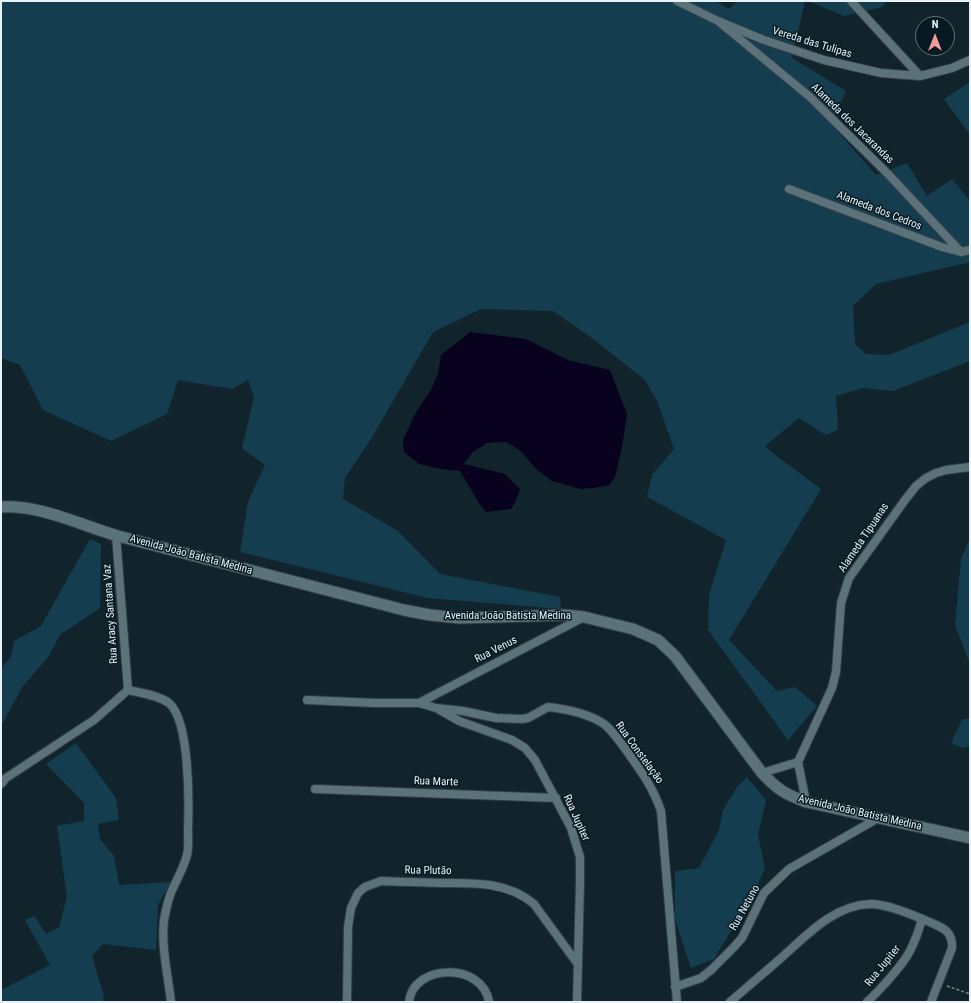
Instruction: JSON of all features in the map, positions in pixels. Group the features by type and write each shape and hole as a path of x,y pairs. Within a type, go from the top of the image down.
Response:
{"main road":[{"name":"Avenida João Batista Medina","path":"1,507 29,508 116,535 404,610 430,615 460,618 565,615 584,617 633,629 658,640 675,656 762,773 776,788 790,796 806,802 880,817 970,838"}],"street":[{"name":"Vereda das Tulipas","path":"677,1 718,21 764,40 824,60 881,73 920,76 952,68 970,60"},
{"path":"851,1 920,76"},
{"name":"Alameda dos Jacarandas","path":"718,21 810,97 888,174 960,252"},
{"name":"Alameda dos Cedros","path":"789,189 942,247 960,252"},
{"path":"960,252 970,250"},
{"name":"Alameda Tipuanas","path":"798,762 832,688 836,672 841,603 849,578 916,486 926,478 936,473 946,470 970,467"},
{"name":"Rua Aracy Santana Vaz","path":"116,535 128,690"},
{"name":"Rua Venus","path":"419,703 584,617"},
{"path":"1,784 6,778 94,720 128,690 160,698 169,704 177,714 186,753 188,854 167,902 164,922 164,944 171,1002"},
{"name":"Rua Constelação","path":"307,700 419,703 436,708 463,711 496,718 522,719 528,718 548,707 596,720 611,730 647,780 654,792 661,811 677,1002"},
{"name":"Rua Jupiter","path":"436,708 459,722 512,740 525,748 535,760 571,828 580,856 577,1002"},
{"path":"762,773 798,762 806,802"},
{"name":"Rua Marte","path":"315,788 556,798"},
{"name":"Rua Netuno","path":"675,987 700,978 711,970 742,938 764,893 789,870 880,817"},
{"name":"Rua Plutão","path":"346,1002 348,927 351,908 358,893 365,887 381,881 485,884 514,892 527,898 534,904 577,962"},
{"path":"730,1002 815,928 836,914 855,906 871,904 886,906 922,919 944,929 950,935 952,948 931,1002"},
{"name":"Rua Jupiter","path":"867,1002 897,969 909,953 916,939 922,919"},
{"path":"409,1002 410,994 420,982 446,972 464,974 476,980 484,988 488,1002"}],"path":[{"path":"938,983 970,994"}],"shaded area":[{"path":"1,1 715,1 729,9 738,1 805,1 792,58 846,91 831,124 876,175 907,163 927,196 952,179 970,201 970,262 876,284 853,306 855,344 866,354 889,355 970,322 970,361 893,391 862,388 836,396 838,429 826,435 799,418 765,446 821,489 729,640 777,691 795,687 817,706 788,740 708,630 709,595 726,540 647,497 652,475 674,449 657,401 645,380 592,338 553,311 481,309 433,332 371,439 345,478 343,499 398,531 440,574 560,597 561,609 428,598 240,552 248,502 265,465 242,448 254,397 248,380 232,389 178,380 167,414 111,441 43,410 20,365 1,358"},
{"path":"808,1 886,1 883,7 844,16"},
{"path":"970,82 970,135 944,99"},
{"path":"470,332 526,339 568,360 610,370 627,414 622,447 615,477 609,485 580,489 552,481 535,468 521,451 506,442 487,443 473,452 464,464 505,474 520,489 516,501 511,509 486,512 480,505 460,471 441,469 419,464 404,452 403,440 415,414 431,390 438,374 441,355"},
{"path":"970,538 970,664 955,625 961,559"},
{"path":"90,539 101,544 100,608 60,635 49,656 23,686 1,726 1,668 11,657 14,641 41,626"},
{"path":"962,719 970,719 970,746 963,748 951,743"},
{"path":"76,743 116,798 119,820 98,824 100,839 114,856 119,885 171,882 158,905 156,950 103,944 92,956 104,996 103,1002 1,1002 1,990 50,965 25,920 34,916 46,934 59,927 67,897 57,826 84,821 84,803 46,764"},
{"path":"747,777 766,800 758,835 765,868 754,893 714,959 691,968 675,919 675,871 699,868 719,830 723,810 737,787"}]}
